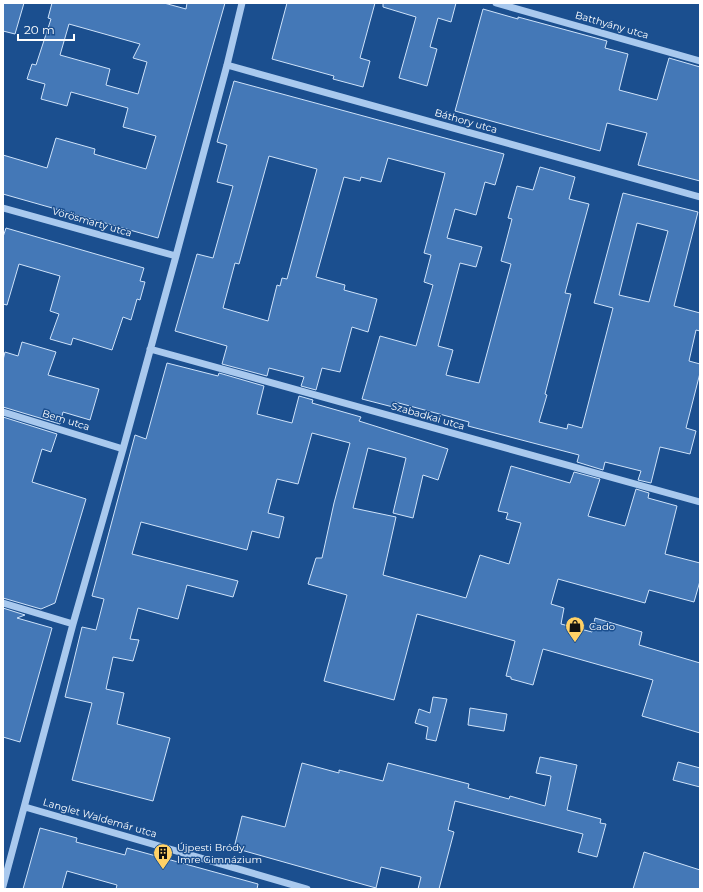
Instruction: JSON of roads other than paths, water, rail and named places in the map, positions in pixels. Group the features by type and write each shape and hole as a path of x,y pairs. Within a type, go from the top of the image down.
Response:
{"street":[{"path":"3,886 5,868 25,807 73,624 176,256 242,3"},
{"name":"Batthyány utca","path":"496,3 700,61"},
{"name":"Báthory utca","path":"227,64 700,197"},
{"name":"Vörösmarty utca","path":"3,208 176,256"},
{"name":"Szabadkai utca","path":"150,348 700,502"},
{"name":"Bem utca","path":"3,412 123,449"},
{"path":"3,603 73,624"},
{"name":"Langlet Waldemár utca","path":"25,807 307,889"}],"place":[{"name":"Cado","path":"575,643"},
{"name":"Újpesti Bródy Imre Gimnázium","path":"163,870"}]}
